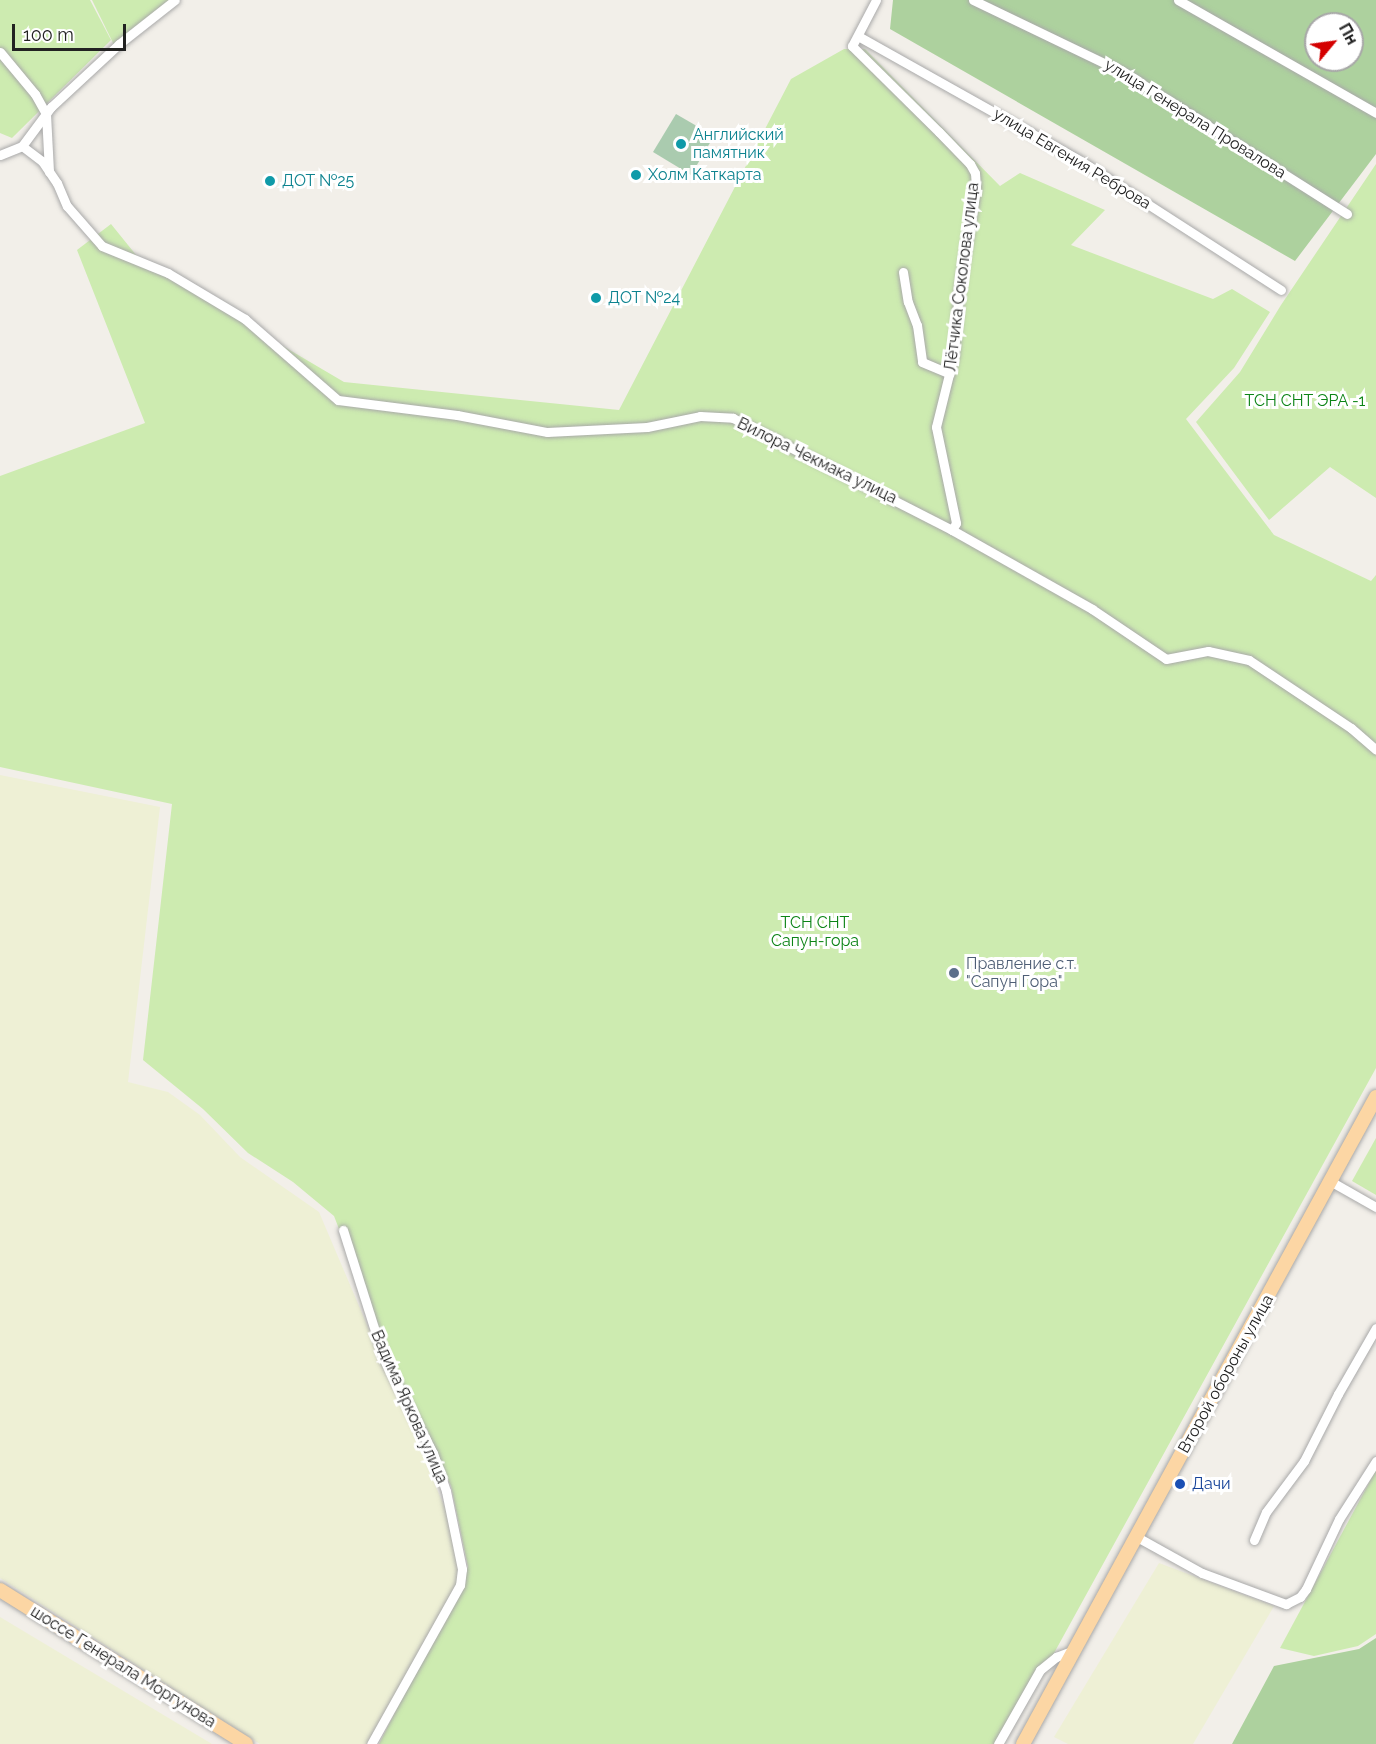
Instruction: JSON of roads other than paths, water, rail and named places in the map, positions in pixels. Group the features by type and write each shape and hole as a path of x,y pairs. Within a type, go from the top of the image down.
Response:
{"main road":[{"name":"Второй обороны улица","path":"1023,1744 1376,1097"},
{"name":"шоссе Генерала Моргунова","path":"0,1590 246,1744"}],"street":[{"path":"0,155 22,146 46,114 119,44 175,0"},
{"path":"858,36 876,0"},
{"name":"улица Генерала Провалова","path":"973,0 1125,73 1347,214"},
{"path":"1178,0 1376,113"},
{"name":"Лётчика Соколова улица","path":"858,36 852,46 970,164 975,173 976,188 950,374 936,427 956,523 952,530"},
{"name":"улица Евгения Реброва","path":"858,36 1081,161 1281,290"},
{"path":"0,52 35,94 46,114 49,172"},
{"name":"Вилора Чекмака улица","path":"22,146 42,161 67,206 102,246 168,273 245,319 338,400 457,416 547,432 647,427 700,416 733,418 952,530 1092,609 1166,659 1208,651 1249,660 1351,728 1376,750"},
{"path":"903,272 908,302 917,325 922,362 950,374"},
{"path":"1330,1181 1376,1207"},
{"name":"Вадима Яркова улица","path":"343,1230 384,1359 432,1453 446,1491 462,1569 460,1585 371,1744"},
{"path":"1254,1540 1266,1512 1304,1461 1338,1394 1376,1328"},
{"path":"1137,1537 1202,1574 1286,1604 1300,1597 1306,1588 1339,1519 1374,1466"},
{"path":"998,1744 1040,1670 1056,1657 1074,1650"}],"place":[{"name":"Английский памятник","path":"681,144"},
{"name":"Холм Каткарта","path":"636,175"},
{"name":"ДОТ №25","path":"270,181"},
{"name":"ДОТ №24","path":"596,298"},
{"name":"Правление с.т. \"Сапун Гора\"","path":"954,973"},
{"name":"Дачи","path":"1180,1484"}],"park label":[{"name":"ТСН СНТ ЭРА -1","path":"1305,401"},
{"name":"ТСН СНТ Сапун-гора","path":"815,932"}]}
